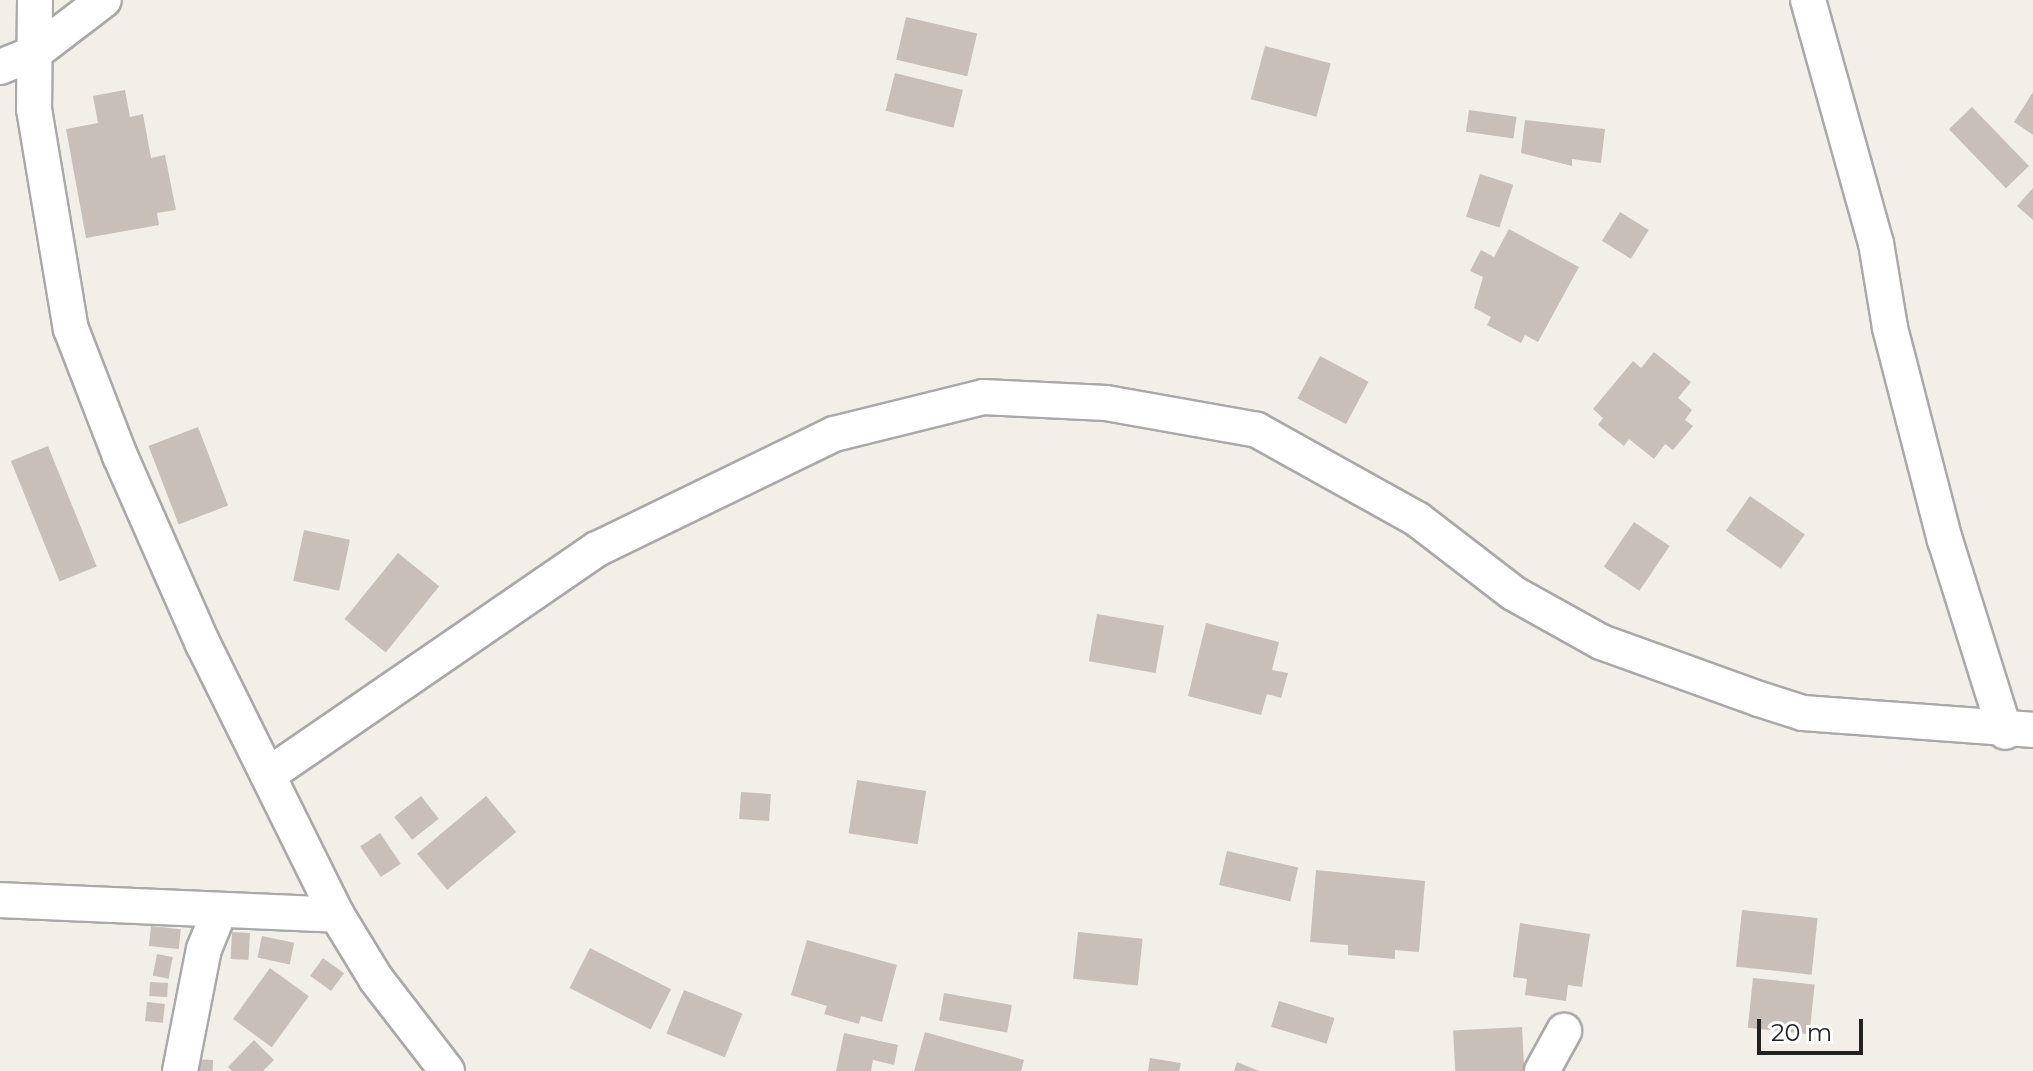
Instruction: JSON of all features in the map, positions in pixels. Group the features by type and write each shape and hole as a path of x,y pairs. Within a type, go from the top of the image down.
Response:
{"street":[{"path":"35,0 34,109 71,329 126,471 337,915 376,979 447,1071"},
{"path":"0,67 33,54 104,0"},
{"path":"268,775 597,549 834,434 983,397 1106,403 1257,430 1417,519 1513,593 1646,662 1803,713 2019,731 1945,540 1890,328 1876,243 1808,0"},
{"path":"0,900 337,915"},
{"path":"180,1071 204,949 220,910"},
{"path":"1542,1071 1564,1031"}],"building":[{"path":"906,17 977,33 967,76 896,60"},
{"path":"1265,46 1331,64 1316,117 1251,99"},
{"path":"895,73 963,90 953,128 886,111"},
{"path":"125,90 130,117 143,114 151,158 165,155 176,210 157,213 159,225 86,238 66,129 98,123 93,96"},
{"path":"2033,92 2033,135 2014,122"},
{"path":"1972,107 2029,166 2006,188 1949,129"},
{"path":"1469,110 1517,117 1513,138 1466,132"},
{"path":"1525,120 1605,129 1601,163 1572,159 1572,166 1521,153"},
{"path":"1480,174 1513,185 1499,228 1466,217"},
{"path":"2033,188 2033,220 2017,206"},
{"path":"1620,212 1649,230 1631,259 1602,241"},
{"path":"1509,229 1579,267 1538,342 1525,335 1521,343 1487,325 1491,317 1474,308 1483,277 1470,271 1481,250 1494,257"},
{"path":"1654,352 1691,382 1678,398 1692,410 1685,420 1693,426 1673,450 1665,444 1654,459 1629,439 1624,446 1598,425 1603,418 1593,409 1633,361 1641,368"},
{"path":"1320,356 1369,382 1346,424 1297,398"},
{"path":"198,427 228,505 179,524 149,446"},
{"path":"48,446 97,567 60,582 11,461"},
{"path":"1750,496 1805,534 1781,569 1726,530"},
{"path":"1634,522 1670,546 1639,591 1604,567"},
{"path":"304,530 350,540 339,591 293,581"},
{"path":"398,553 439,586 386,652 345,619"},
{"path":"1097,614 1164,626 1156,673 1089,661"},
{"path":"1206,623 1279,642 1272,670 1288,673 1281,698 1267,694 1261,715 1188,696"},
{"path":"857,780 926,791 918,844 849,833"},
{"path":"741,792 771,794 769,821 739,819"},
{"path":"421,796 439,819 412,840 394,817"},
{"path":"486,796 516,832 447,890 417,854"},
{"path":"380,833 401,864 381,877 360,846"},
{"path":"1227,851 1298,867 1290,902 1219,885"},
{"path":"1316,870 1425,881 1419,952 1395,950 1395,959 1348,955 1348,945 1310,942"},
{"path":"1742,910 1818,918 1812,975 1736,967"},
{"path":"1520,923 1590,934 1582,987 1568,985 1566,1001 1525,995 1527,979 1513,977"},
{"path":"151,926 181,929 179,949 149,946"},
{"path":"232,932 250,933 249,960 231,959"},
{"path":"1078,932 1143,939 1138,986 1073,979"},
{"path":"262,936 294,943 290,964 257,958"},
{"path":"807,940 897,965 882,1022 861,1016 859,1024 824,1014 827,1006 791,995"},
{"path":"590,948 671,989 651,1029 570,988"},
{"path":"157,954 173,957 169,979 153,976"},
{"path":"323,958 344,973 331,991 310,976"},
{"path":"270,968 309,996 272,1047 233,1019"},
{"path":"1753,978 1815,984 1809,1034 1748,1028"},
{"path":"150,982 168,983 167,997 149,996"},
{"path":"684,990 742,1014 725,1057 666,1034"},
{"path":"944,993 1012,1005 1007,1033 939,1021"},
{"path":"1279,1001 1334,1018 1327,1044 1271,1027"},
{"path":"147,1002 165,1004 163,1023 145,1021"},
{"path":"1522,1027 1524,1071 1455,1071 1453,1031"},
{"path":"925,1032 1024,1060 1021,1071 914,1071"},
{"path":"844,1033 898,1045 894,1065 873,1060 871,1071 836,1071"},
{"path":"254,1040 274,1060 263,1071 232,1071 228,1067"},
{"path":"1150,1058 1181,1063 1179,1071 1148,1071"},
{"path":"187,1059 213,1060 213,1071 187,1071"},
{"path":"1237,1062 1259,1071 1234,1071"}]}
